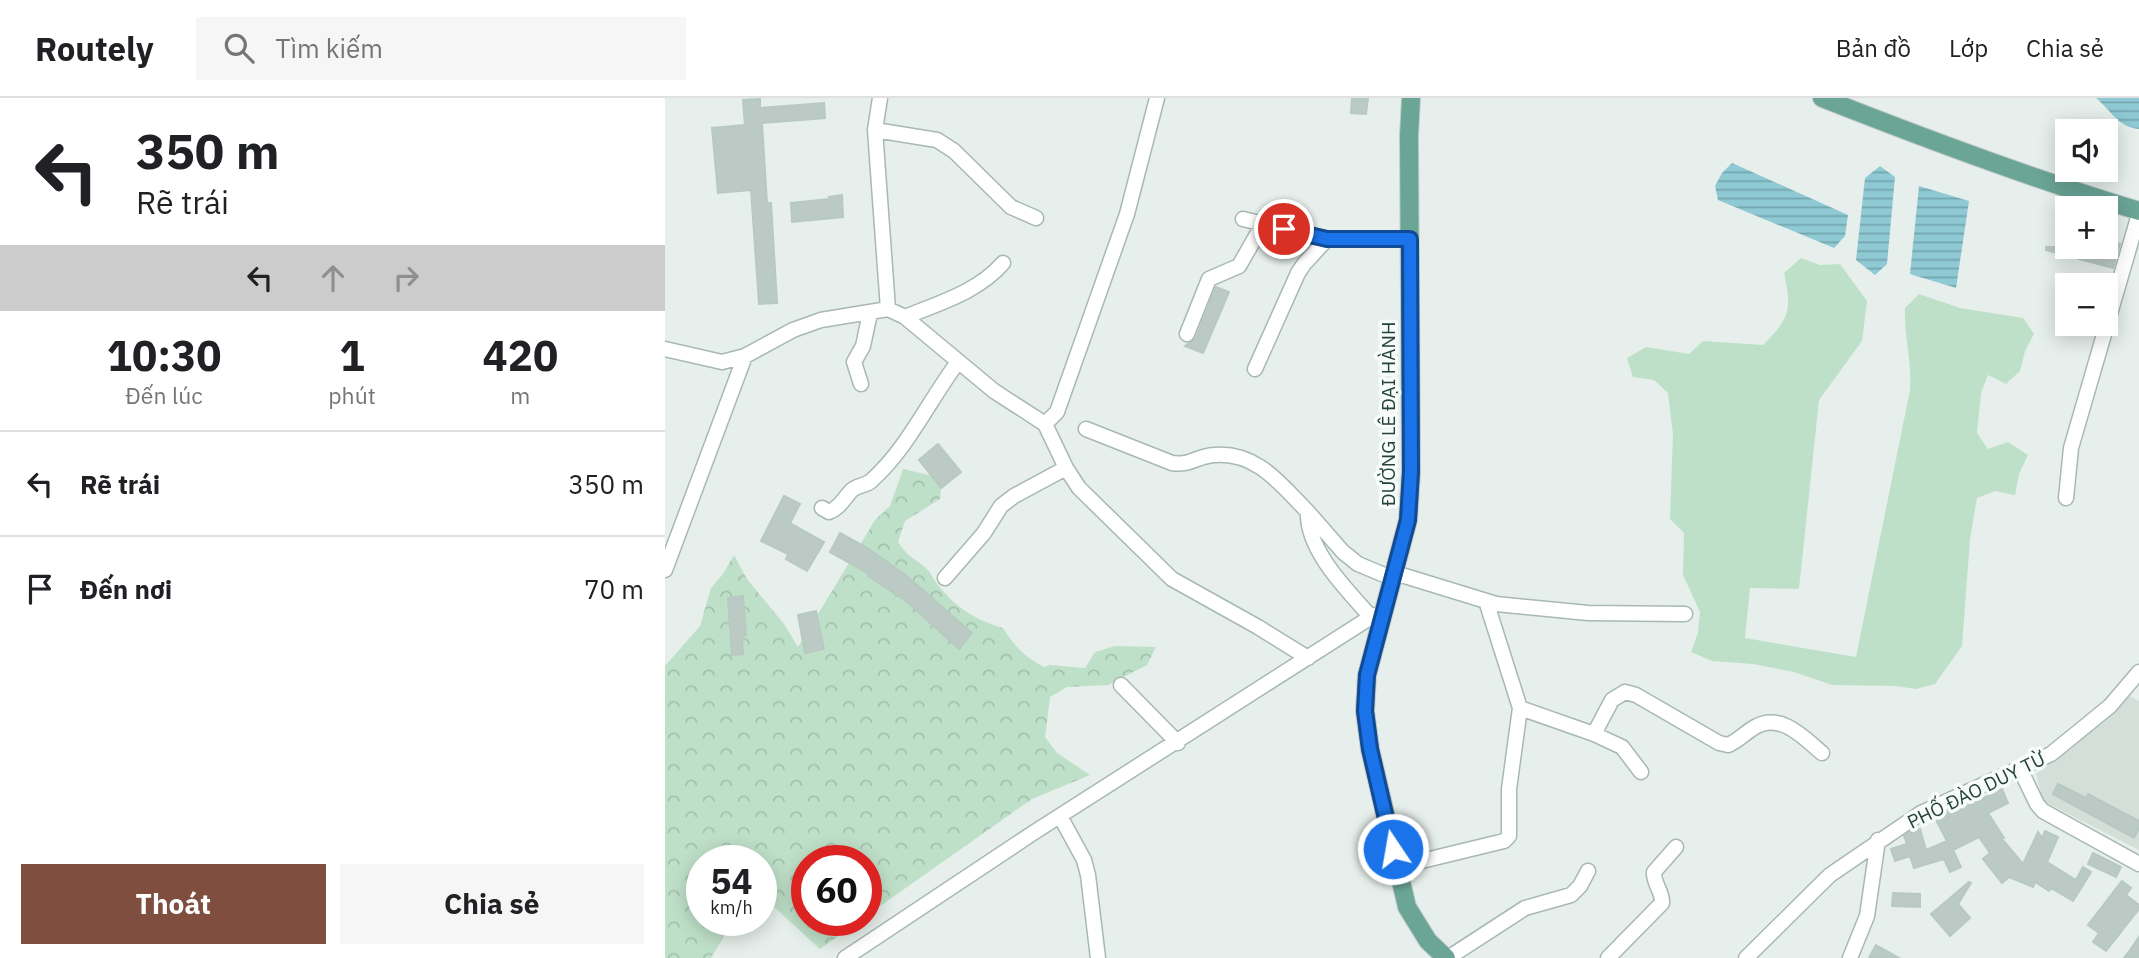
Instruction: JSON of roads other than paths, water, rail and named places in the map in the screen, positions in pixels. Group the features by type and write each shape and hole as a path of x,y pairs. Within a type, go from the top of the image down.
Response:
{"main road":[{"name":"ĐƯỜNG LÊ ĐẠI HÀNH","path":"1411,98 1411,472 1408,520 1395,576 1377,615 1367,675 1365,711 1370,749 1407,907 1428,942 1447,958"},
{"path":"1822,98 1914,134 2139,212"}],"street":[{"path":"880,98 875,130 888,309"},
{"path":"1045,424 1057,412 1127,214 1157,98"},
{"path":"875,130 937,140 954,151 1011,207 1036,218"},
{"path":"2066,498 2071,448 2139,212"},
{"path":"1243,219 1327,239 1410,239"},
{"path":"1187,334 1209,279 1239,266 1263,224"},
{"path":"1255,369 1304,264 1327,239"},
{"path":"905,317 970,289 995,272 1003,263"},
{"path":"665,349 722,362 745,356 804,325 888,309 905,317 1005,399 1045,424 1066,468 1091,501 1172,579 1308,658"},
{"path":"861,384 854,362 863,346 870,313"},
{"path":"665,570 745,356"},
{"path":"822,508 829,512 834,510 853,490 870,482 908,439 934,395 958,362"},
{"path":"1086,429 1172,463 1183,465 1216,454 1254,461 1308,512 1343,552 1358,564 1395,576 1486,601 1588,613 1685,614"},
{"path":"944,578 984,533 1001,506 1066,468"},
{"path":"845,958 1060,816 1377,615 1339,581 1313,539 1307,522 1308,512"},
{"path":"1397,867 1504,841 1509,836 1509,789 1520,708 1486,601"},
{"name":"PHỐ ĐÀO DUY TỪ","path":"1746,958 1829,875 1921,813 2051,754 2110,706 2139,672"},
{"path":"1121,685 1178,743"},
{"path":"1594,734 1612,700 1625,692 1636,695 1719,743 1728,745 1758,725 1782,724 1794,730 1822,753"},
{"path":"1520,708 1594,734 1622,747 1641,772"},
{"path":"2020,769 2043,811 2139,864"},
{"path":"1060,816 1084,860 1098,958"},
{"path":"1850,958 1867,916 1878,841"},
{"path":"1608,958 1662,903 1663,897 1654,872 1676,847"},
{"path":"1447,958 1525,908 1571,895 1580,886 1588,871"}],"water":[{"path":"2096,98 2139,98 2139,129 2131,128"},
{"path":"1732,163 1848,215 1845,236 1834,248 1718,200 1715,186"},
{"path":"1880,166 1895,177 1887,264 1875,275 1856,260 1865,178"},
{"path":"1919,186 1969,201 1956,288 1910,274"}]}
